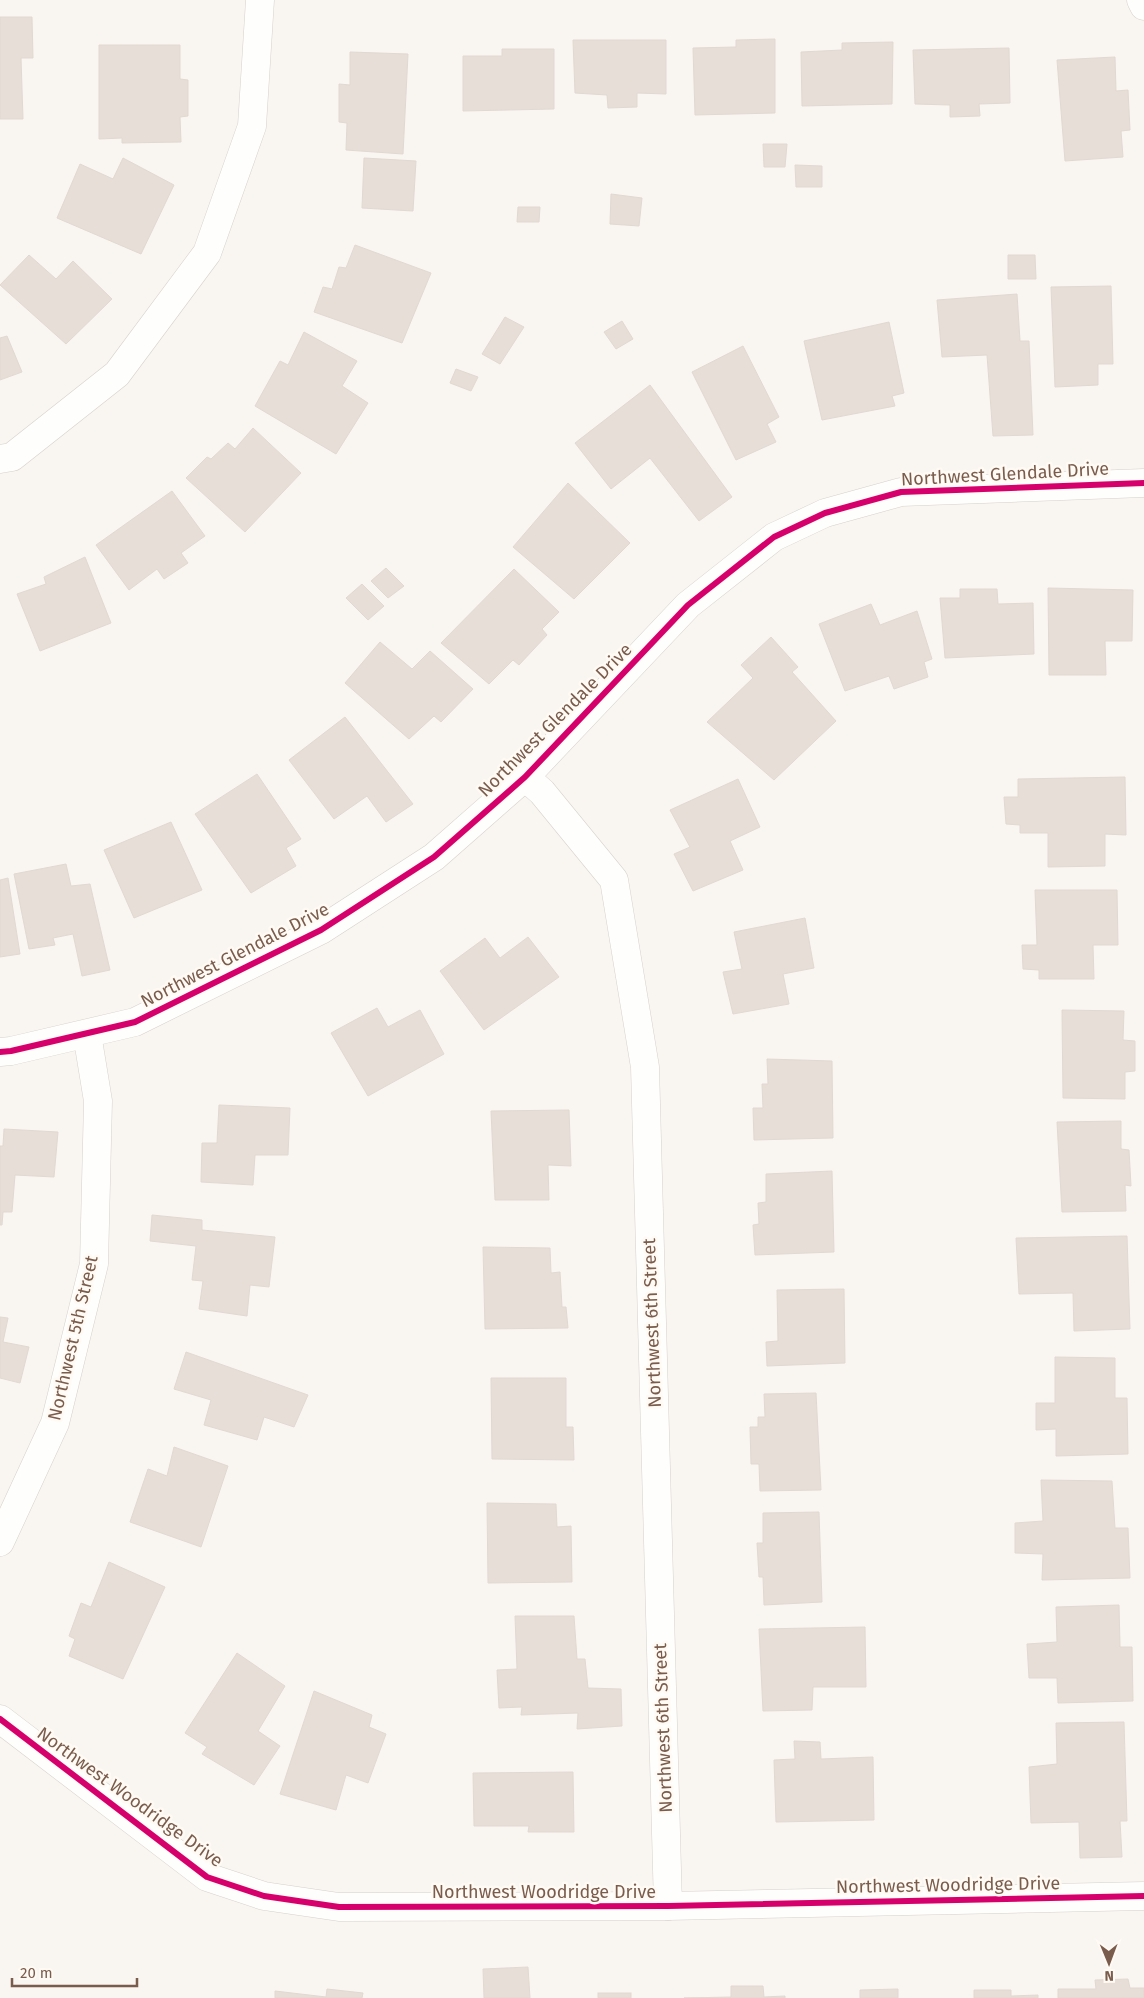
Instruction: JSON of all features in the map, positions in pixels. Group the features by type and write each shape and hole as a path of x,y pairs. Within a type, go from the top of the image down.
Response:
{"street":[{"path":"0,459 12,457 116,374 207,253 252,126 260,0"},
{"path":"1141,0 1144,6"},
{"name":"Northwest Glendale Drive","path":"0,1052 88,1034 135,1022 321,930 434,857 525,777 688,605 774,537 825,513 901,492 1144,483"},
{"name":"Northwest 6th Street","path":"525,777 542,792 614,880 645,1067 668,1906"},
{"name":"Northwest 5th Street","path":"0,1542 55,1422 94,1264 98,1100 88,1034"},
{"name":"Northwest Woodridge Drive","path":"0,1719 208,1877 264,1896 339,1907 668,1906 1144,1896"}],"building":[{"path":"0,17 32,17 33,58 21,58 23,119 0,119"},
{"path":"775,39 775,113 695,115 693,48 736,47 736,40"},
{"path":"573,40 666,40 666,94 637,93 637,107 608,108 607,95 575,93"},
{"path":"893,42 892,104 802,106 801,52 842,50 842,43"},
{"path":"99,45 180,45 180,79 188,80 188,116 180,117 181,142 122,143 122,138 99,139"},
{"path":"1009,48 1010,103 979,104 980,116 950,117 950,105 915,104 913,50"},
{"path":"502,49 554,49 554,109 463,111 463,56 502,56"},
{"path":"350,52 408,54 403,154 346,150 347,123 339,122 339,84 350,85"},
{"path":"1115,57 1116,91 1128,90 1130,130 1121,131 1123,157 1065,161 1057,60"},
{"path":"763,144 787,144 785,167 764,167"},
{"path":"123,158 174,185 141,254 57,218 80,164 113,179"},
{"path":"364,158 416,161 413,211 362,208"},
{"path":"795,165 822,166 822,187 796,187"},
{"path":"611,194 642,198 639,226 610,224"},
{"path":"518,207 540,207 539,222 517,222"},
{"path":"355,245 431,273 402,343 314,312 323,287 332,289 339,267 346,268"},
{"path":"29,255 56,279 73,261 112,299 66,344 0,285"},
{"path":"1008,255 1035,255 1036,279 1008,279"},
{"path":"1111,286 1113,364 1098,364 1098,385 1055,387 1051,287"},
{"path":"1017,294 1020,341 1029,341 1033,435 993,436 987,355 942,357 937,300"},
{"path":"505,317 524,327 500,364 482,354"},
{"path":"622,321 633,339 616,349 604,332"},
{"path":"889,322 904,393 892,396 895,406 822,420 804,341"},
{"path":"304,332 357,361 342,386 368,403 336,454 255,406 280,361 288,365"},
{"path":"7,336 22,372 0,380 0,338"},
{"path":"743,346 779,417 767,424 776,442 736,460 692,372"},
{"path":"456,369 478,377 471,391 450,383"},
{"path":"650,385 732,497 699,521 650,458 611,489 575,443"},
{"path":"253,428 301,473 245,532 186,478 207,457 211,459 228,443 235,449"},
{"path":"568,483 630,543 574,599 513,547"},
{"path":"172,491 205,536 181,553 188,563 164,579 157,569 129,590 96,545"},
{"path":"85,557 111,623 40,651 17,594 46,584 44,577"},
{"path":"386,568 404,586 388,598 371,581"},
{"path":"514,569 559,612 542,629 547,635 519,665 513,660 489,684 441,643"},
{"path":"362,584 384,606 368,620 346,598"},
{"path":"1048,588 1133,590 1132,641 1105,641 1106,675 1049,675"},
{"path":"960,589 997,589 998,604 1033,603 1034,654 945,658 940,598 960,598"},
{"path":"871,604 880,625 917,611 932,659 924,662 928,677 894,689 889,676 845,691 819,624"},
{"path":"771,637 798,667 792,672 836,721 774,780 707,722 753,678 741,665"},
{"path":"380,642 412,669 430,651 473,689 441,722 434,716 409,739 345,683"},
{"path":"345,717 413,804 386,822 367,796 334,819 289,760"},
{"path":"257,774 301,839 286,848 296,866 251,893 195,814"},
{"path":"1125,777 1126,835 1105,834 1105,866 1048,867 1048,833 1020,833 1020,825 1006,824 1004,797 1018,797 1018,779"},
{"path":"738,779 760,827 730,841 743,870 693,891 674,854 690,847 670,810"},
{"path":"171,822 202,890 134,918 104,850"},
{"path":"66,864 71,886 90,884 110,970 82,976 73,934 53,938 55,945 29,949 14,874"},
{"path":"8,878 20,954 0,957 0,880"},
{"path":"1035,890 1117,890 1118,945 1093,945 1094,979 1039,979 1039,970 1023,969 1022,945 1037,945"},
{"path":"805,918 814,968 783,974 789,1004 733,1014 723,972 742,969 734,932"},
{"path":"528,937 559,977 484,1030 440,971 485,938 500,958"},
{"path":"377,1008 388,1027 420,1010 444,1054 368,1096 331,1033"},
{"path":"1062,1010 1124,1011 1123,1040 1135,1041 1135,1071 1125,1072 1125,1099 1063,1098"},
{"path":"767,1059 832,1061 833,1138 754,1140 753,1108 763,1108 762,1084 768,1084"},
{"path":"219,1105 290,1108 288,1155 255,1155 253,1185 201,1182 202,1143 217,1143"},
{"path":"569,1110 571,1166 548,1165 549,1200 495,1200 491,1111"},
{"path":"1121,1121 1121,1149 1129,1150 1131,1186 1125,1185 1126,1211 1062,1212 1057,1122"},
{"path":"4,1129 58,1132 54,1177 15,1175 12,1212 3,1212 2,1225 0,1225 0,1146 3,1146"},
{"path":"832,1171 834,1252 755,1255 753,1225 759,1224 758,1203 766,1202 766,1174"},
{"path":"152,1215 202,1220 202,1230 275,1237 269,1287 250,1285 247,1316 199,1309 203,1281 192,1280 196,1246 150,1241"},
{"path":"1127,1236 1130,1329 1074,1331 1073,1293 1019,1294 1016,1238"},
{"path":"483,1247 550,1248 551,1273 560,1272 562,1307 566,1307 568,1328 485,1329"},
{"path":"844,1289 845,1363 767,1366 766,1342 778,1341 777,1290"},
{"path":"0,1317 8,1318 3,1342 29,1347 20,1383 0,1378"},
{"path":"186,1352 308,1395 294,1427 264,1417 257,1440 204,1425 211,1400 174,1389"},
{"path":"1055,1357 1115,1358 1115,1398 1127,1398 1128,1454 1056,1456 1056,1429 1036,1430 1036,1403 1055,1403"},
{"path":"491,1378 566,1378 566,1427 573,1427 574,1460 492,1459"},
{"path":"816,1393 821,1490 760,1491 759,1464 751,1464 750,1427 758,1427 758,1417 765,1417 764,1394"},
{"path":"174,1447 228,1466 201,1547 130,1522 148,1469 167,1476"},
{"path":"1041,1480 1112,1481 1115,1528 1128,1528 1130,1578 1042,1580 1043,1554 1015,1553 1015,1523 1043,1521"},
{"path":"487,1503 556,1504 557,1527 571,1526 572,1582 488,1583"},
{"path":"819,1512 822,1602 764,1605 763,1577 759,1577 757,1543 763,1543 763,1513"},
{"path":"109,1562 165,1587 123,1679 69,1656 75,1639 69,1636 81,1603 91,1607"},
{"path":"1119,1605 1120,1647 1132,1647 1133,1701 1058,1703 1057,1678 1029,1678 1027,1644 1057,1642 1056,1607"},
{"path":"515,1616 574,1616 577,1659 585,1659 588,1688 621,1689 622,1726 577,1729 578,1713 521,1715 522,1707 499,1708 497,1670 517,1669"},
{"path":"865,1627 866,1687 813,1687 812,1710 763,1711 759,1629"},
{"path":"237,1653 285,1686 258,1731 280,1746 254,1785 202,1754 207,1747 185,1733"},
{"path":"314,1691 372,1715 369,1727 386,1734 368,1783 346,1775 336,1810 280,1794"},
{"path":"1124,1722 1127,1821 1120,1821 1122,1857 1080,1858 1079,1822 1031,1823 1029,1767 1057,1764 1056,1723"},
{"path":"794,1741 820,1742 821,1759 873,1757 874,1820 776,1822 774,1760 795,1759"},
{"path":"573,1772 574,1832 528,1832 529,1826 474,1826 473,1773"},
{"path":"528,1967 530,1998 484,1998 483,1969"},
{"path":"1128,1979 1130,1988 1144,1988 1144,1998 1058,1998 1058,1989 1096,1989 1095,1980"},
{"path":"731,1986 763,1986 764,1997 785,1996 785,1998 684,1998 731,1997"},
{"path":"327,1989 363,1993 362,1998 275,1998 275,1991 326,1997"},
{"path":"898,1989 898,1998 860,1998 860,1990"},
{"path":"974,1990 1011,1990 1011,1996 1038,1995 1038,1998 974,1998"},
{"path":"598,1993 631,1993 631,1998 598,1998"}],"cycle path":[{"path":"0,1052 135,1022 321,930 434,857 525,777 688,605 774,537 825,513 901,492 1144,483"},
{"path":"0,1719 207,1877 264,1896 339,1907 668,1906 1144,1896"}]}
